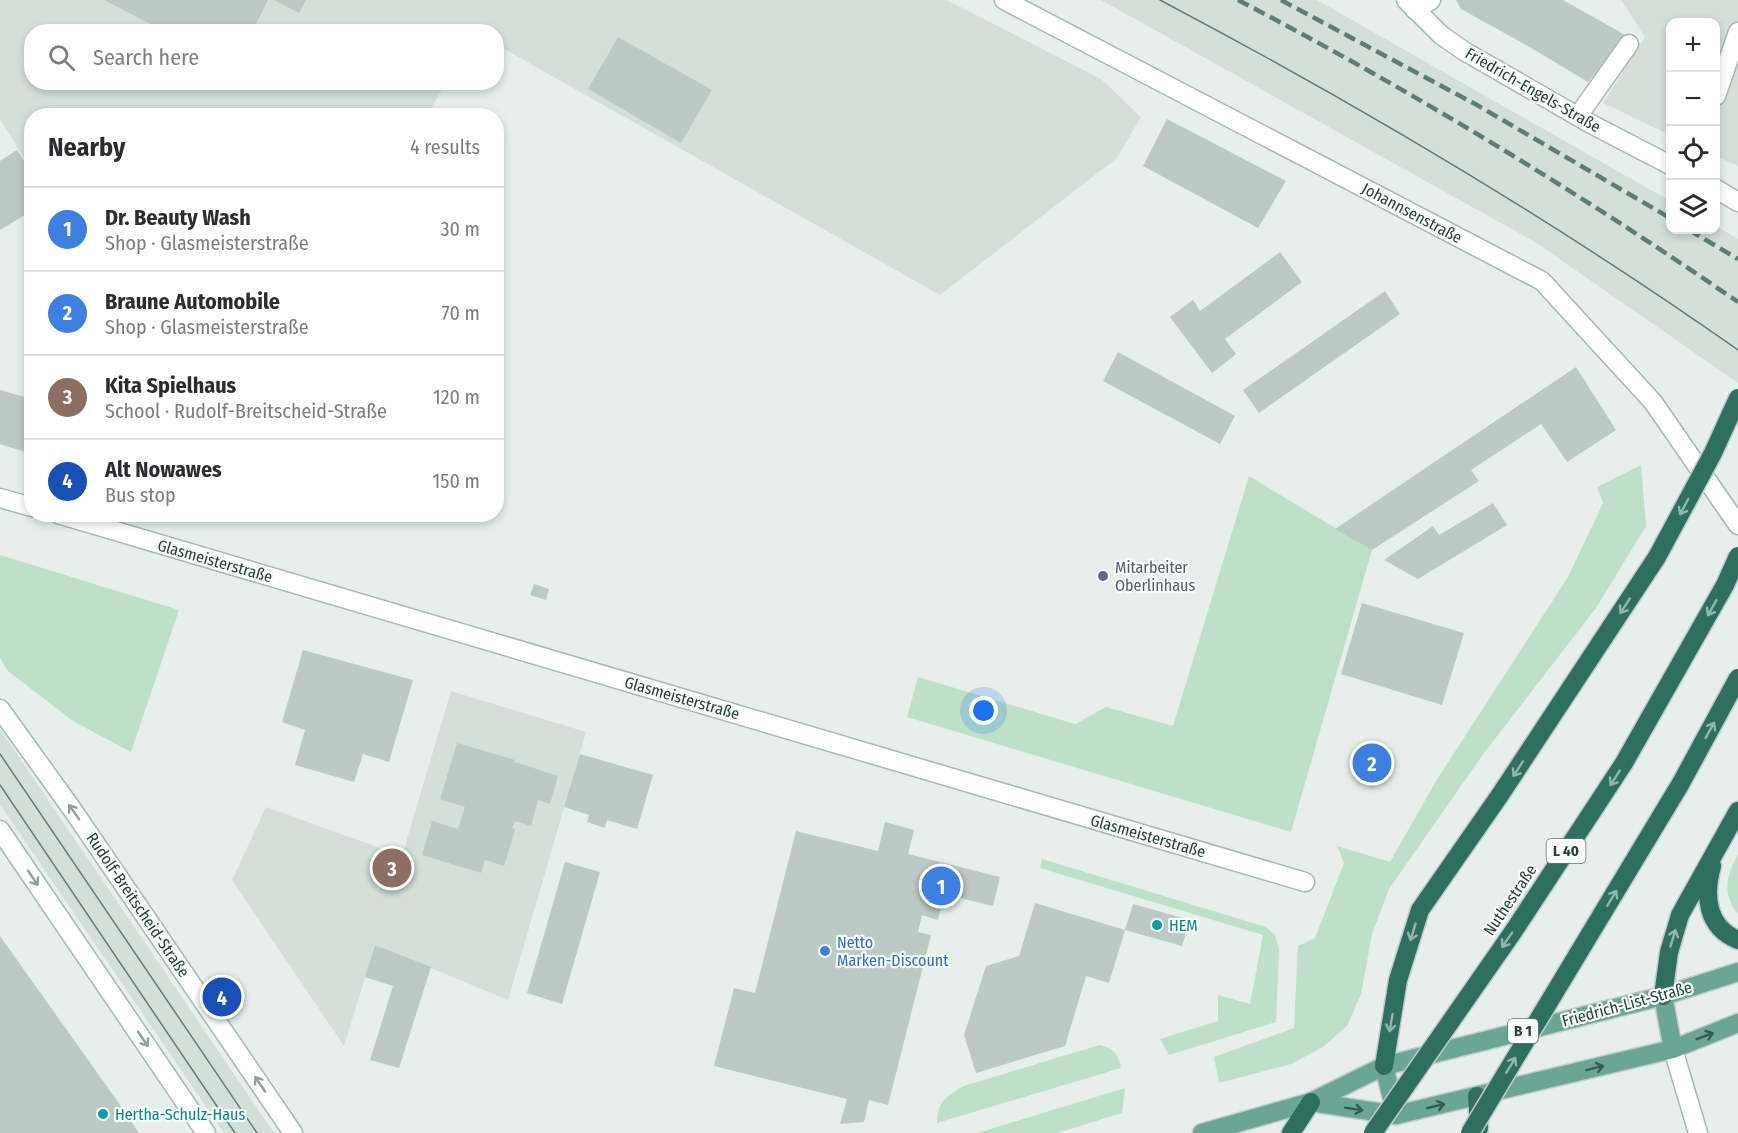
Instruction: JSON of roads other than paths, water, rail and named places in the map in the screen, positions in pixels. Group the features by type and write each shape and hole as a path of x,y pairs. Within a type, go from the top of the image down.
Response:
{"highway":[{"path":"1384,1066 1398,980 1420,910 1500,795 1657,557 1713,453 1738,398"},
{"name":"Nuthestraße","path":"1373,1133 1513,932 1624,763 1725,585 1738,556"},
{"path":"1470,1133 1681,783 1738,678"},
{"path":"1663,996 1668,952 1680,915 1738,811"},
{"path":"1717,847 1708,879 1708,904 1717,924 1731,937 1738,940"},
{"path":"1477,1096 1479,1133"},
{"path":"1291,1133 1311,1102"}],"main road":[{"name":"Friedrich-List-Straße","path":"1202,1133 1311,1102 1384,1066 1663,996 1738,972"},
{"path":"1663,996 1673,1049"},
{"name":"Friedrich-List-Straße","path":"1311,1102 1396,1115 1673,1049 1738,1023"},
{"path":"1384,1066 1396,1115"}],"street":[{"name":"Johannsenstraße","path":"1004,0 1542,281 1653,402 1738,525"},
{"path":"1411,5 1431,0"},
{"name":"Friedrich-Engels-Straße","path":"1411,5 1441,35 1464,51 1578,116 1666,162"},
{"path":"1720,84 1738,32"},
{"path":"1578,116 1629,44"},
{"path":"1720,191 1738,202"},
{"path":"0,498 24,505"},
{"name":"Glasmeisterstraße","path":"85,522 1305,882"},
{"name":"Rudolf-Breitscheid-Straße","path":"0,710 72,809 293,1133"},
{"path":"0,830 206,1133"},
{"path":"1673,1049 1698,1133"}],"tram line":[{"path":"1160,0 1308,81 1454,166 1598,255 1738,350"},
{"path":"0,754 257,1133"},
{"path":"0,785 235,1133"}],"railway":[{"path":"1238,0 1367,70 1493,144 1617,221 1738,302"},
{"path":"1281,0 1477,105 1666,216"},
{"path":"1696,234 1738,259"}],"place":[{"name":"Mitarbeiter Oberlinhaus","path":"1103,576"},
{"name":"Braune Automobile","path":"1372,763"},
{"name":"Kita Spielhaus","path":"392,868"},
{"name":"Dr. Beauty Wash","path":"941,886"},
{"name":"HEM","path":"1157,925"},
{"name":"Netto Marken-Discount","path":"825,951"},
{"name":"Alt Nowawes","path":"222,997"},
{"name":"Hertha-Schulz-Haus","path":"103,1114"}]}
